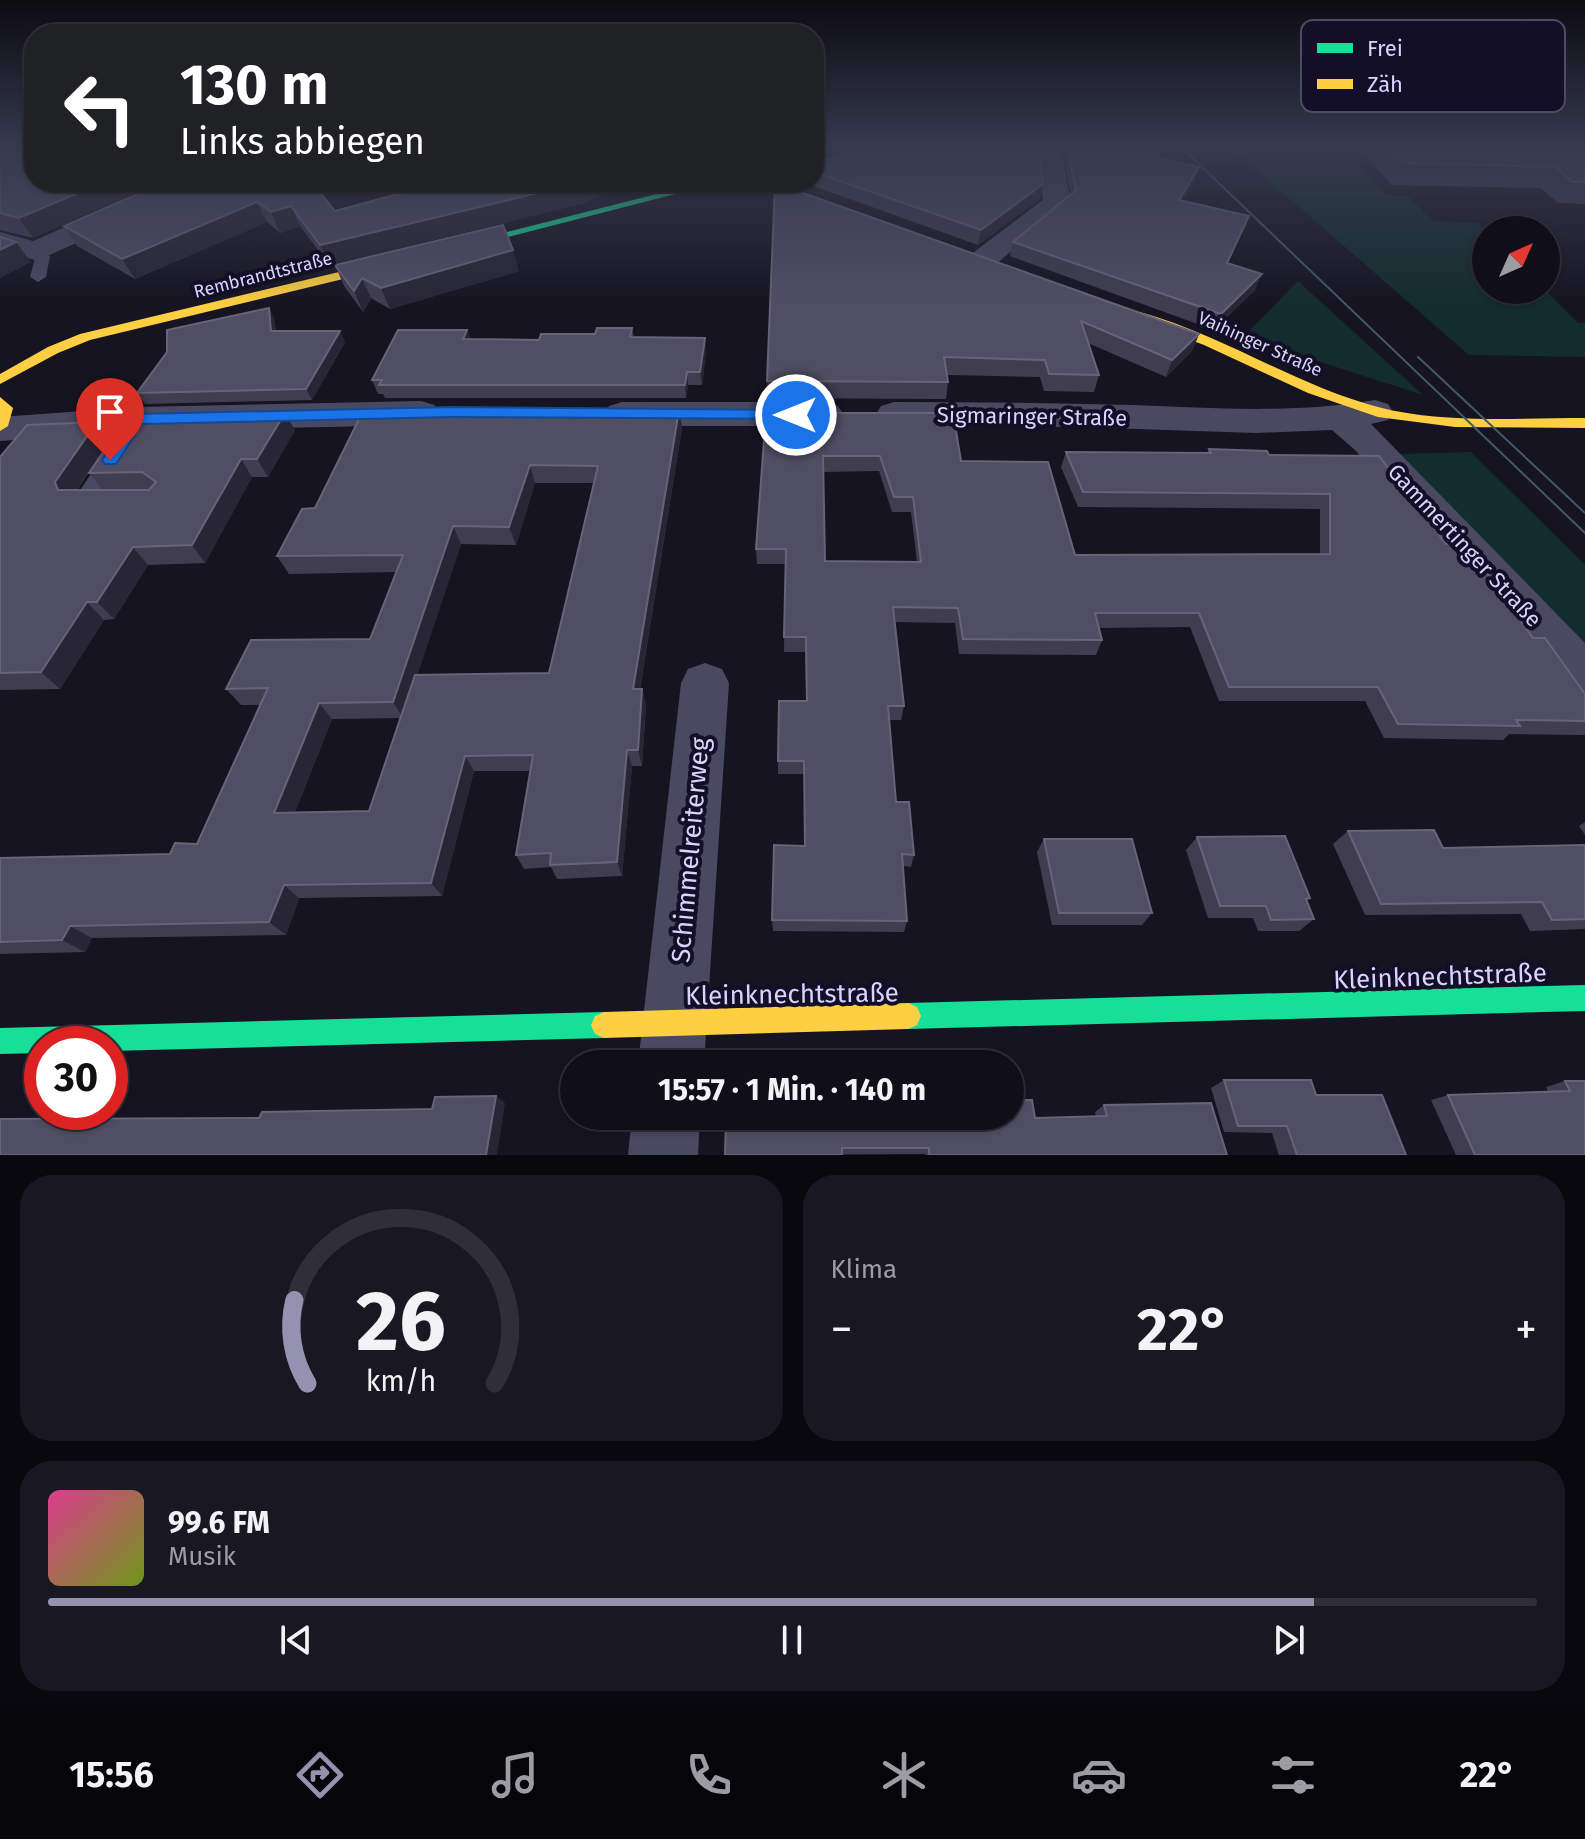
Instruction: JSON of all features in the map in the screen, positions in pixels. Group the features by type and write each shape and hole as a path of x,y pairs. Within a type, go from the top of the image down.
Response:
{"main road":[{"name":"Rembrandtstraße","path":"0,380 74,339 96,332 145,325 645,200"},
{"name":"Vaihinger Straße","path":"1121,309 1208,342 1295,402"},
{"name":"Rembrandtstraße","path":"1,416 19,389 145,325"},
{"name":"Sigmaringer Straße","path":"1208,342 1276,360 1402,405 1462,421"},
{"name":"Sigmaringer Straße","path":"1358,415 1438,423 1462,421 1582,426"},
{"name":"Kleinknechtstraße","path":"0,1041 673,1043 1585,998"}],"street":[{"path":"0,241 36,264 161,200"},
{"path":"988,260 1057,200"},
{"name":"Sigmaringer Straße","path":"592,414 1032,414 1255,421 1295,402 1358,415"},
{"path":"1,416 138,419 451,412"},
{"name":"Gammertinger Straße","path":"1358,415 1368,441 1585,675"},
{"name":"Schimmelreiterweg","path":"673,1043 705,683"},
{"path":"663,1155 665,1130"}],"lane":[{"path":"127,500 83,501 138,419"}],"green space":[{"path":"1291,200 1411,200 1434,221 1472,223 1472,304 1559,304 1578,323 1585,323 1585,357 1469,355"},
{"path":"1298,281 1423,395 1243,337"},
{"path":"1471,452 1585,565 1585,661 1396,454"}],"building":[{"path":"0,200 62,200 19,218 0,213"},
{"path":"124,200 326,200 335,211 376,200 509,200 320,245 291,206 271,212 257,202 122,259 64,226"},
{"path":"774,200 822,200 1199,334 1172,360 1081,321 1099,375 1049,374 1045,360 944,357 948,382 767,381"},
{"path":"894,200 1022,200 981,230"},
{"path":"1064,200 1179,200 1249,216 1227,263 1262,274 1221,314 1013,242"},
{"path":"503,225 513,250 381,288 362,278 354,291 335,265"},
{"path":"0,237 16,242 0,250"},
{"path":"269,308 271,331 340,331 306,389 137,393 167,352 167,330"},
{"path":"597,328 632,328 630,337 705,338 700,372 687,372 685,385 379,385 382,380 372,380 398,330 467,330 463,339 539,340 541,334 595,334"},
{"path":"679,410 633,689 642,689 638,750 627,750 617,862 550,865 551,853 516,855 533,755 465,756 431,883 284,885 269,922 70,926 62,940 0,942 0,858 170,854 175,843 197,844 268,688 226,689 251,640 370,639 403,555 277,556 302,509 315,508 363,411","holes":["530,465 598,466 549,673 415,675 369,811 274,813 319,703 393,702 453,526 509,527"]},
{"path":"285,413 257,459 241,459 192,545 133,547 97,602 87,602 41,672 0,673 0,457 27,425 97,422 55,482 58,490 149,490 156,482 142,472 89,473 128,416"},
{"path":"766,413 953,413 961,461 1048,462 1075,555 1330,554 1330,494 1083,492 1066,452 1211,453 1209,449 1267,451 1269,455 1379,456 1446,544 1461,544 1482,566 1533,638 1545,638 1585,694 1585,721 1516,720 1520,726 1398,724 1378,687 1229,687 1199,613 1095,613 1102,640 963,639 958,608 893,607 904,706 888,706 896,802 909,802 914,855 902,854 907,921 772,920 774,845 805,846 804,761 778,761 779,701 807,701 806,637 784,637 786,549 756,549","holes":["823,456 880,456 894,497 913,497 921,562 825,561"]},
{"path":"1434,830 1443,848 1585,845 1585,919 1552,920 1542,902 1381,904 1348,831"},
{"path":"1285,836 1310,898 1306,899 1314,919 1271,920 1266,906 1220,906 1197,837"},
{"path":"1044,839 1132,839 1152,913 1059,913"},
{"path":"1224,1080 1311,1080 1316,1095 1382,1095 1406,1155 1297,1155 1287,1126 1238,1126"},
{"path":"1565,1081 1585,1081 1585,1155 1475,1155 1448,1095 1570,1091"},
{"path":"496,1096 486,1155 0,1155 0,1119 24,1119 24,1130 128,1130 128,1119 259,1118 262,1112 432,1109 435,1097"},
{"path":"1024,1100 1032,1100 1035,1118 1107,1116 1104,1105 1211,1103 1227,1155 929,1155 929,1148 842,1148 842,1155 725,1155 726,1130 1024,1130"}],"tram line":[{"path":"1236,200 1585,533"},
{"path":"1418,357 1585,513"}],"traffic: fast":[{"path":"364,270 645,200"},
{"path":"908,1016 1585,998"},
{"path":"0,1041 604,1025"}],"traffic: slow":[{"path":"0,380 53,350 85,337 364,270"},
{"path":"1140,316 1209,342 1313,390 1378,412 1455,422 1585,423"},
{"path":"0,402 6,408 0,426"},
{"path":"604,1025 908,1016"}],"route":[{"path":"110,460 138,419 451,412 796,415"}]}
